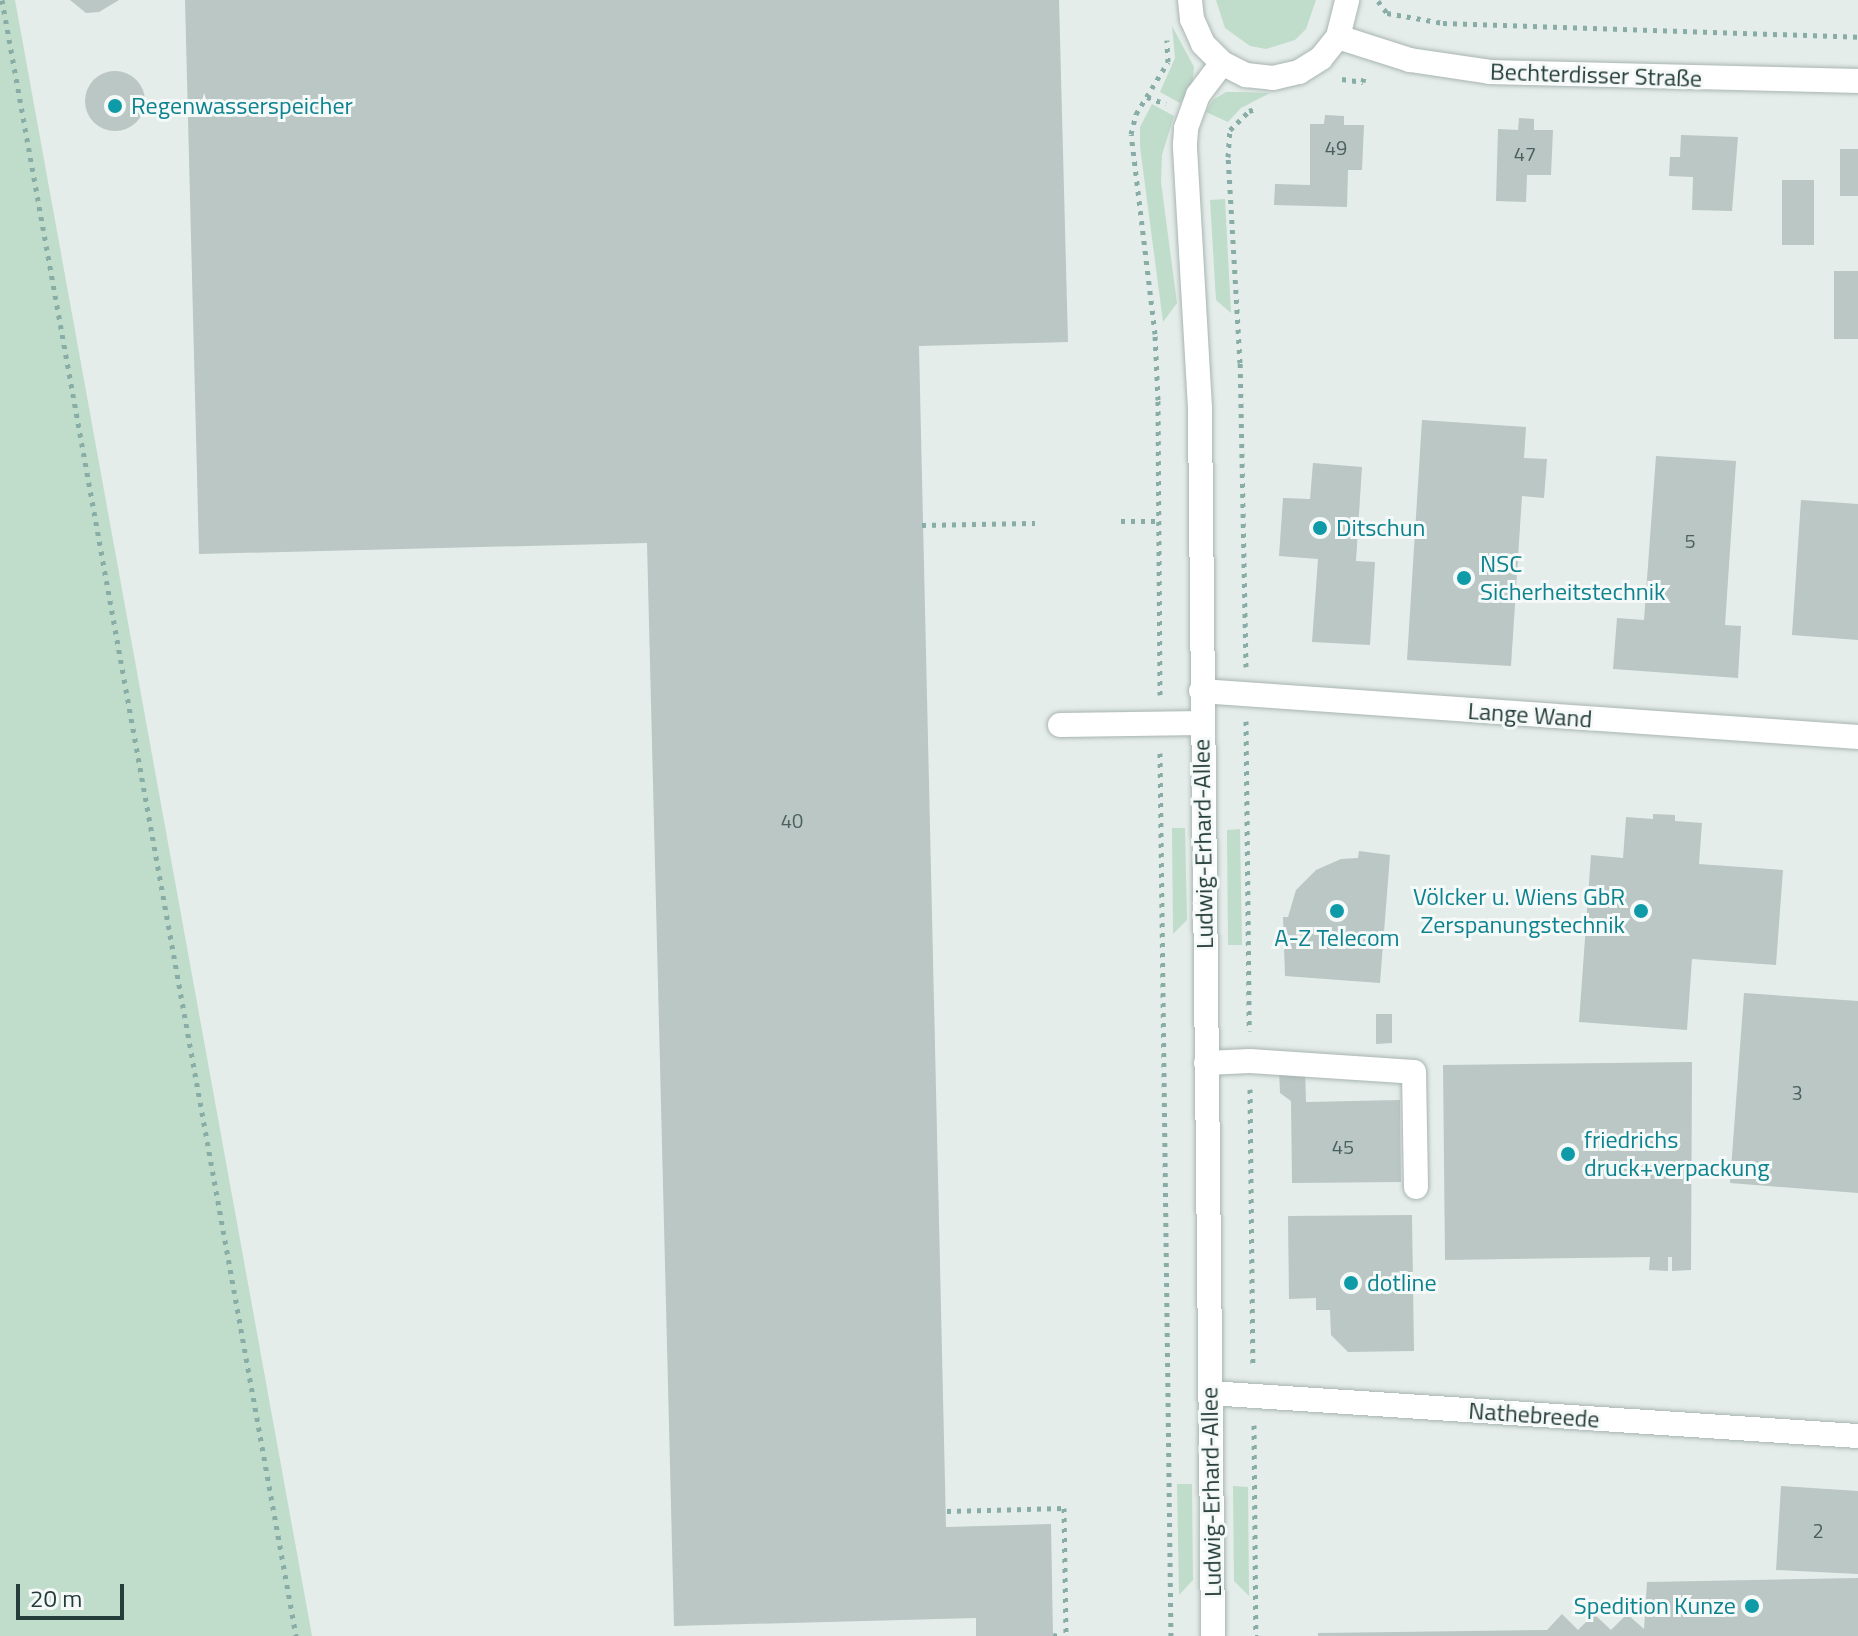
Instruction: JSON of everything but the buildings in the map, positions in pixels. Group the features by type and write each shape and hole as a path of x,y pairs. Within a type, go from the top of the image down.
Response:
{"street":[{"path":"1190,0 1192,19 1203,44 1222,63 1246,75 1273,78 1299,72 1321,58 1338,37 1346,15 1347,0"},
{"name":"Bechterdisser Straße","path":"1338,37 1410,60 1490,72 1858,81"},
{"name":"Ludwig-Erhard-Allee","path":"1213,1636 1200,408 1185,144 1186,128 1198,95 1222,63"},
{"name":"Lange Wand","path":"1201,691 1858,737"},
{"path":"1060,725 1202,723"},
{"path":"1206,1063 1250,1061 1414,1072 1416,1187"},
{"name":"Nathebreede","path":"1210,1393 1858,1436"}],"path":[{"path":"2,0 296,1636"},
{"path":"1377,0 1387,13 1443,23 1858,37"},
{"path":"1164,25 1168,62 1136,114 1131,134 1155,334 1171,1636"},
{"path":"1335,81 1363,82"},
{"path":"1246,624 1240,363 1228,137 1249,111 1268,104"},
{"path":"1121,521 1158,521"},
{"path":"922,525 1035,523"},
{"path":"1254,1433 1256,1636"},
{"path":"947,1511 1064,1508 1066,1636"}],"green space":[{"path":"0,0 15,0 312,1636 0,1636"},
{"path":"1216,0 1316,0 1306,29 1295,40 1266,49 1250,46 1225,28"},
{"path":"1172,26 1194,67 1192,86 1180,103 1160,92 1175,58"},
{"path":"1226,92 1270,93 1241,108 1228,122 1206,112 1213,100"},
{"path":"1152,104 1174,116 1162,155 1161,182 1177,303 1163,322 1140,147 1140,127"},
{"path":"1225,199 1231,313 1216,300 1210,200"},
{"path":"1172,828 1185,828 1187,920 1173,934"},
{"path":"1240,829 1242,945 1228,945 1227,830"},
{"path":"1177,1484 1192,1484 1193,1580 1179,1595"},
{"path":"1233,1486 1248,1487 1249,1596 1234,1581"}],"place":[{"name":"Regenwasserspeicher","path":"115,106"},
{"name":"Ditschun","path":"1320,528"},
{"name":"NSC Sicherheitstechnik","path":"1464,578"},
{"name":"A-Z Telecom","path":"1337,911"},
{"name":"Völcker u. Wiens GbR Zerspanungstechnik","path":"1641,911"},
{"name":"friedrichs druck+verpackung","path":"1568,1154"},
{"name":"dotline","path":"1351,1283"},
{"name":"Spedition Kunze","path":"1752,1606"}]}
